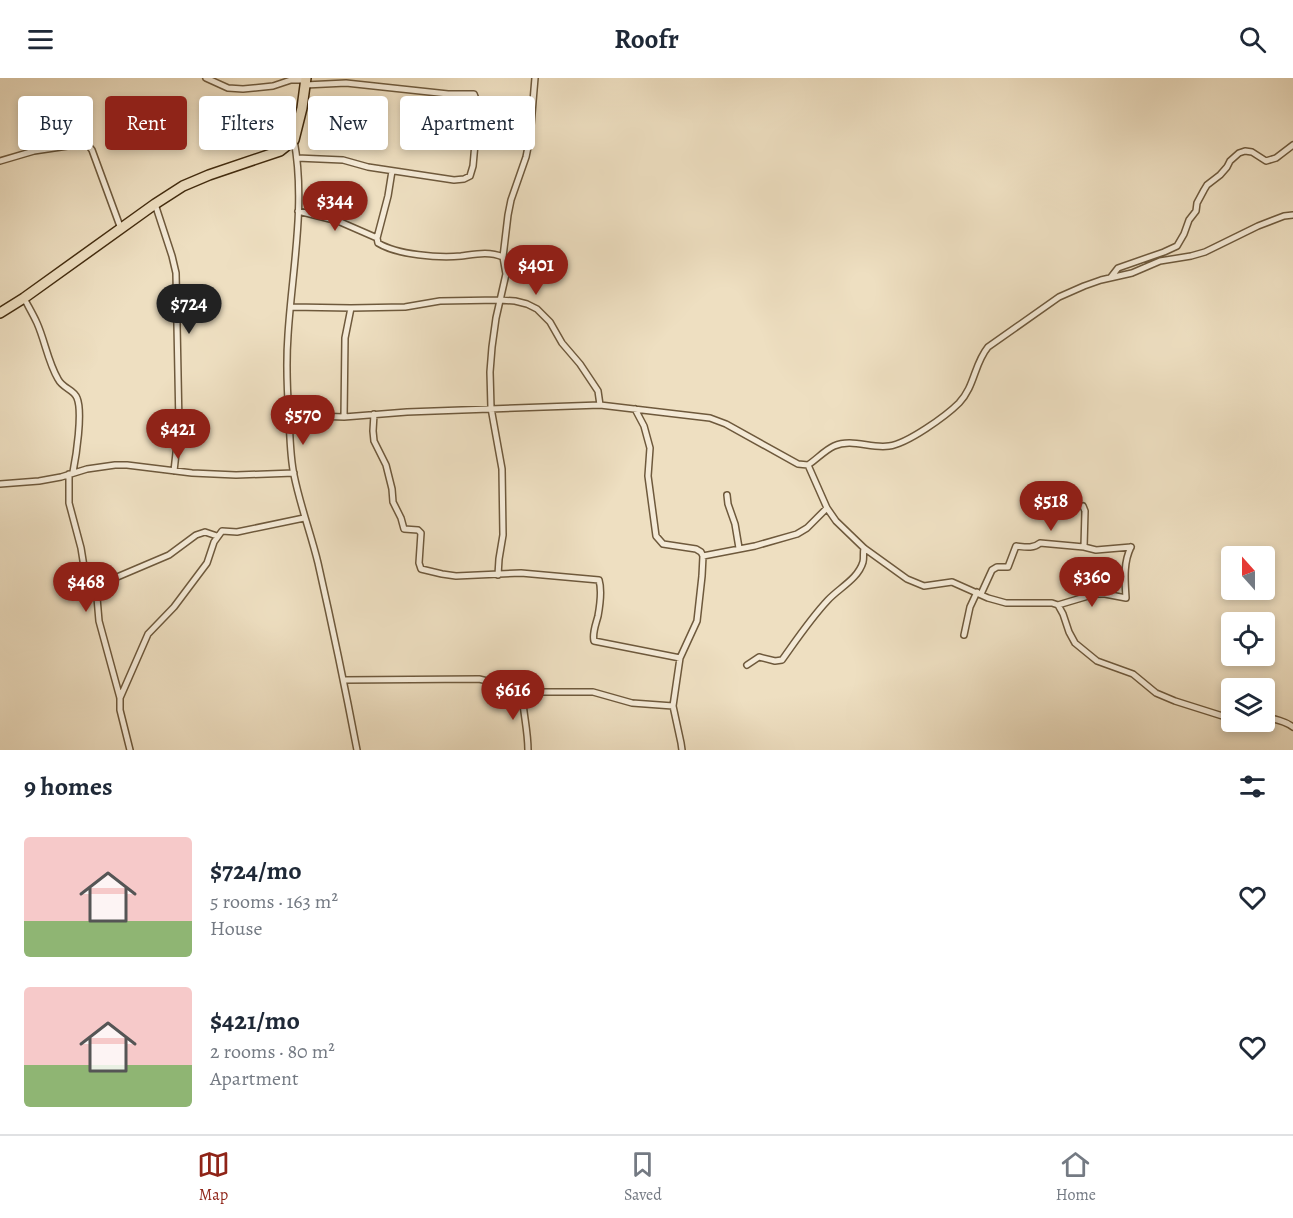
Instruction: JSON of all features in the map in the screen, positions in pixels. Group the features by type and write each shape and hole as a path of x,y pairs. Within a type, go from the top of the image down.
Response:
{"main road":[{"path":"296,132 306,81"},
{"path":"0,313 183,186 282,150"}],"street":[{"path":"206,78 228,88 273,86 291,80 448,94 474,94 477,102 473,166 470,176 464,179 454,180 392,171 343,160 297,158"},
{"path":"498,575 503,535 502,469 491,408 490,372 492,347 506,274 503,256 508,215 530,137 535,78"},
{"path":"0,161 34,152 81,144 88,145 92,150 121,229"},
{"path":"1111,277 1118,268 1177,246 1207,185 1220,175 1239,153 1252,152 1266,162 1276,158 1293,145"},
{"path":"296,150 298,211 286,370 294,473 344,680 357,750"},
{"path":"392,171 377,238 378,243 416,254 451,256 485,253 503,256"},
{"path":"155,204 176,273 179,426 174,471"},
{"path":"298,211 338,220 377,238"},
{"path":"289,415 344,417 491,408 600,405 710,418 726,424 798,464 808,465 835,445 847,443 891,446 907,440 944,417 966,395 982,354 988,346 1059,297 1101,279 1132,273 1160,261 1205,252 1258,226 1293,215"},
{"path":"24,298 37,323 52,369 59,382 77,396 77,452 71,473 69,503 85,573 96,586 99,621 120,698 120,710 130,750"},
{"path":"291,307 405,307 440,301 500,300 527,304 537,309 550,322 562,343 598,391 600,405"},
{"path":"344,417 345,338 351,308"},
{"path":"635,409 644,426 650,448 648,476 656,536 663,544 696,549 703,556 697,621 680,658 673,706 682,750"},
{"path":"374,414 374,441 386,465 393,502 401,518 402,526 404,529 418,530 421,533 419,563 421,569 456,576 521,573 599,580 598,615 594,641 680,658"},
{"path":"0,484 39,481 115,465 236,475 294,473"},
{"path":"808,465 827,508 836,521 864,548 907,579 924,586 952,582 979,593 988,598 1006,603 1034,602 1058,605 1095,594 1126,598 1126,563 1131,547 1096,550 1045,543 1032,548 1017,546 1008,567 997,567 992,570 979,593 970,607 964,635"},
{"path":"727,495 739,549"},
{"path":"1083,506 1085,511 1084,547"},
{"path":"703,556 777,541 797,534 807,528 827,508"},
{"path":"120,698 148,634 174,607 207,563 222,531 237,532 304,518"},
{"path":"96,586 169,555 196,535 205,532 218,536"},
{"path":"747,665 759,657 775,661 782,660 829,598 851,580 863,562 864,548"},
{"path":"1058,605 1075,643 1097,661 1133,674 1156,693 1221,716"},
{"path":"344,680 479,680 501,684 522,692 592,692 632,703 673,706"},
{"path":"522,692 528,750"},
{"path":"1275,720 1289,724 1293,728"}]}
